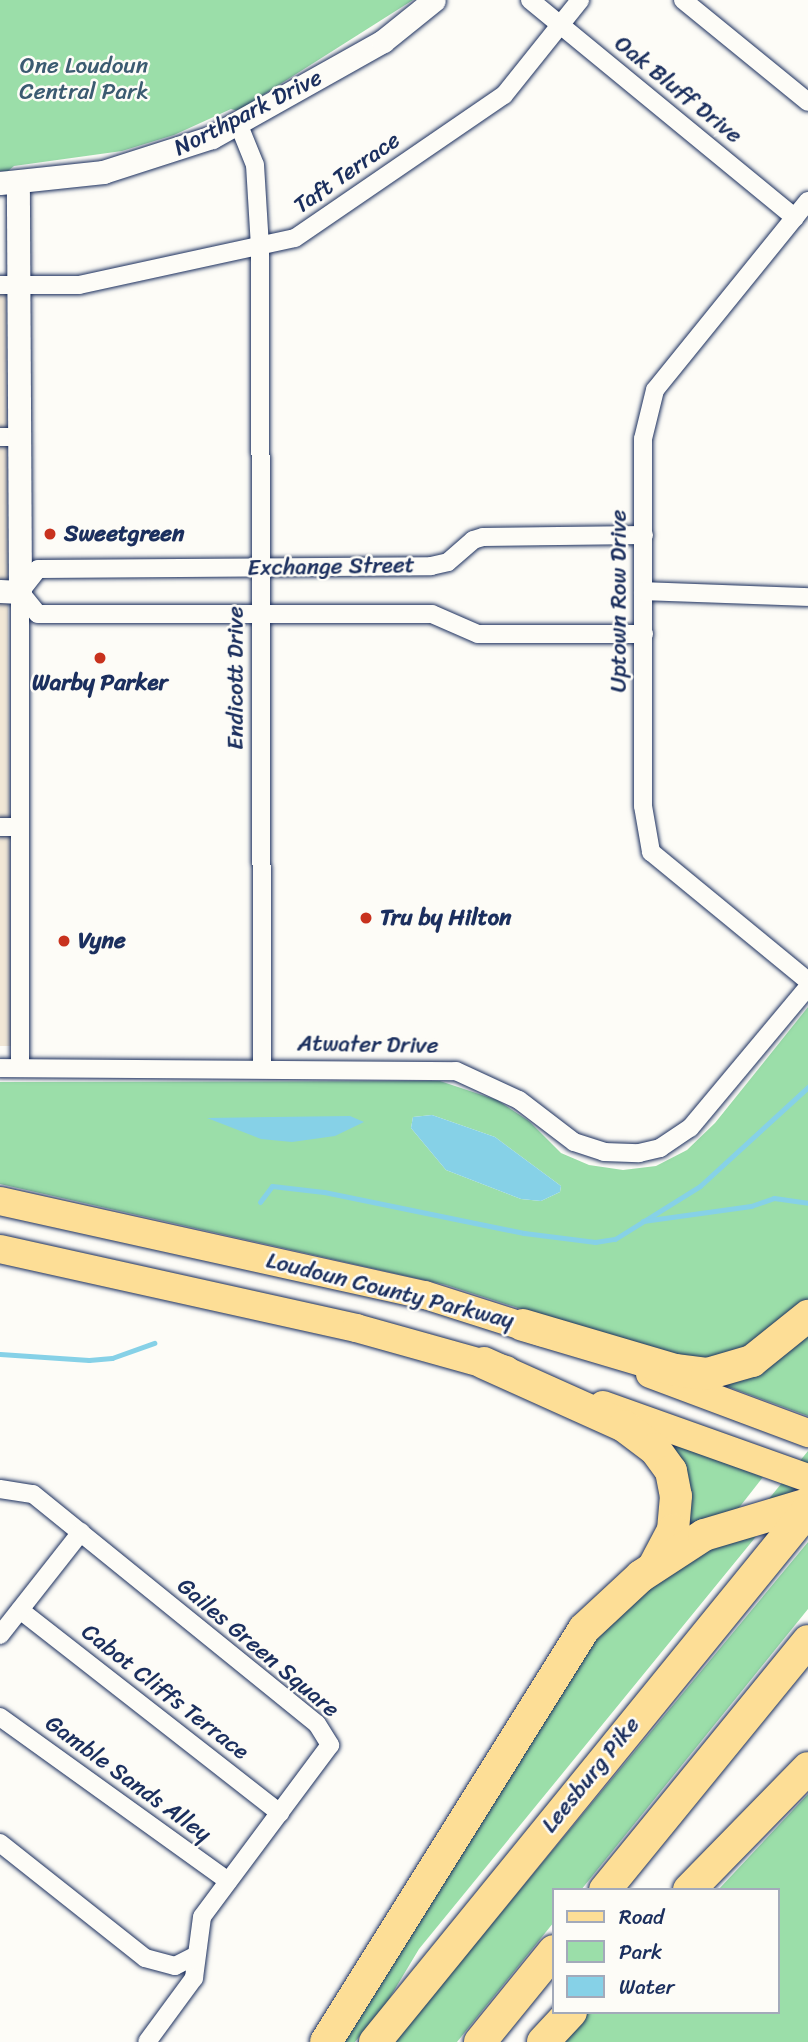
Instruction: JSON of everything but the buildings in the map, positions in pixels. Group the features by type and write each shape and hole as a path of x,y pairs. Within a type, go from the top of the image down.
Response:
{"highway":[{"path":"523,1325 675,1370 707,1374 752,1361 808,1316"},
{"path":"484,1363 624,1426 655,1449 671,1471 676,1496 673,1530 654,1567"},
{"path":"326,2042 584,1629 654,1567 704,1535 749,1519 808,1504"},
{"name":"Leesburg Pike","path":"375,2042 808,1510"},
{"path":"607,1888 808,1642"},
{"path":"690,1888 808,1768"},
{"path":"480,2042 552,1953"},
{"path":"542,2042 569,2014"}],"main road":[{"name":"Loudoun County Parkway","path":"0,1201 413,1293 523,1325 808,1433"},
{"name":"Loudoun County Parkway","path":"0,1249 356,1328 484,1363 798,1475"}],"street":[{"name":"Northpark Drive","path":"9,182 133,165 238,123 383,41 434,0"},
{"name":"Oak Bluff Drive","path":"530,0 795,218"},
{"name":"Taft Terrace","path":"9,285 79,285 118,278 209,253 260,246 311,229 504,95 580,0"},
{"path":"683,0 808,102"},
{"name":"Endicott Drive","path":"238,123 255,165 260,246 262,1068"},
{"path":"9,182 10,591 20,827 20,1068"},
{"name":"Uptown Row Drive","path":"808,201 655,390 643,439 643,806 651,852 808,981"},
{"name":"Exchange Street","path":"644,535 483,537 473,540 448,562 431,566 38,569 10,591 38,614 261,617 432,614 478,634 644,634"},
{"path":"643,591 808,597"},
{"path":"0,827 20,827"},
{"name":"Atwater Drive","path":"0,1068 456,1071 519,1100 573,1142 604,1152 639,1153 660,1148 690,1128 808,987"},
{"name":"Gailes Green Square","path":"0,1489 33,1494 323,1730 330,1745 325,1756 202,1917 194,1978 147,2042"},
{"path":"0,1635 81,1532"},
{"name":"Cabot Cliffs Terrace","path":"20,1610 280,1813"},
{"name":"Gamble Sands Alley","path":"0,1717 228,1881"},
{"path":"0,1843 145,1958 175,1966 195,1956"}],"shaded area":[{"path":"0,294 6,294 11,1046 0,1046"}],"green space":[{"name":"One Loudoun Central Park","path":"0,0 413,0 238,111 231,109 174,135 122,151 14,166 8,171 0,171"},
{"path":"808,1007 808,1301 757,1345 691,1363 446,1285 0,1184 0,1082 440,1081 497,1100 529,1121 561,1153 589,1165 623,1170 656,1166 687,1150 715,1123","holes":["432,1115 495,1137 561,1186 560,1192 541,1201 521,1199 446,1170 411,1128 413,1117"]},
{"path":"808,1329 808,1416 715,1382"},
{"path":"667,1442 763,1477 738,1509 685,1533"},
{"path":"808,1451 808,1473 419,1949 386,2004 355,2042 336,2042 589,1645 660,1576 741,1533"},
{"path":"808,1542 808,1609 583,1888 552,1888 552,1924 457,2042 394,2042"},
{"path":"808,1794 808,2042 556,2042 583,2014 780,2014 780,1888 720,1888"}],"water":[{"path":"432,1115 495,1137 561,1186 560,1192 541,1201 521,1199 446,1170 411,1128 413,1117"},
{"path":"350,1116 364,1122 335,1136 292,1142 261,1139 207,1118"}],"waterway":[{"path":"260,1202 272,1186 324,1192 524,1233 595,1242 615,1239 700,1186 808,1087"},
{"path":"643,1221 751,1206 774,1198 808,1203"},
{"path":"0,1354 89,1360 112,1358 154,1343"}],"place":[{"name":"Sweetgreen","path":"50,534"},
{"name":"Warby Parker","path":"100,658"},
{"name":"Tru by Hilton","path":"366,918"},
{"name":"Vyne","path":"64,941"}]}
